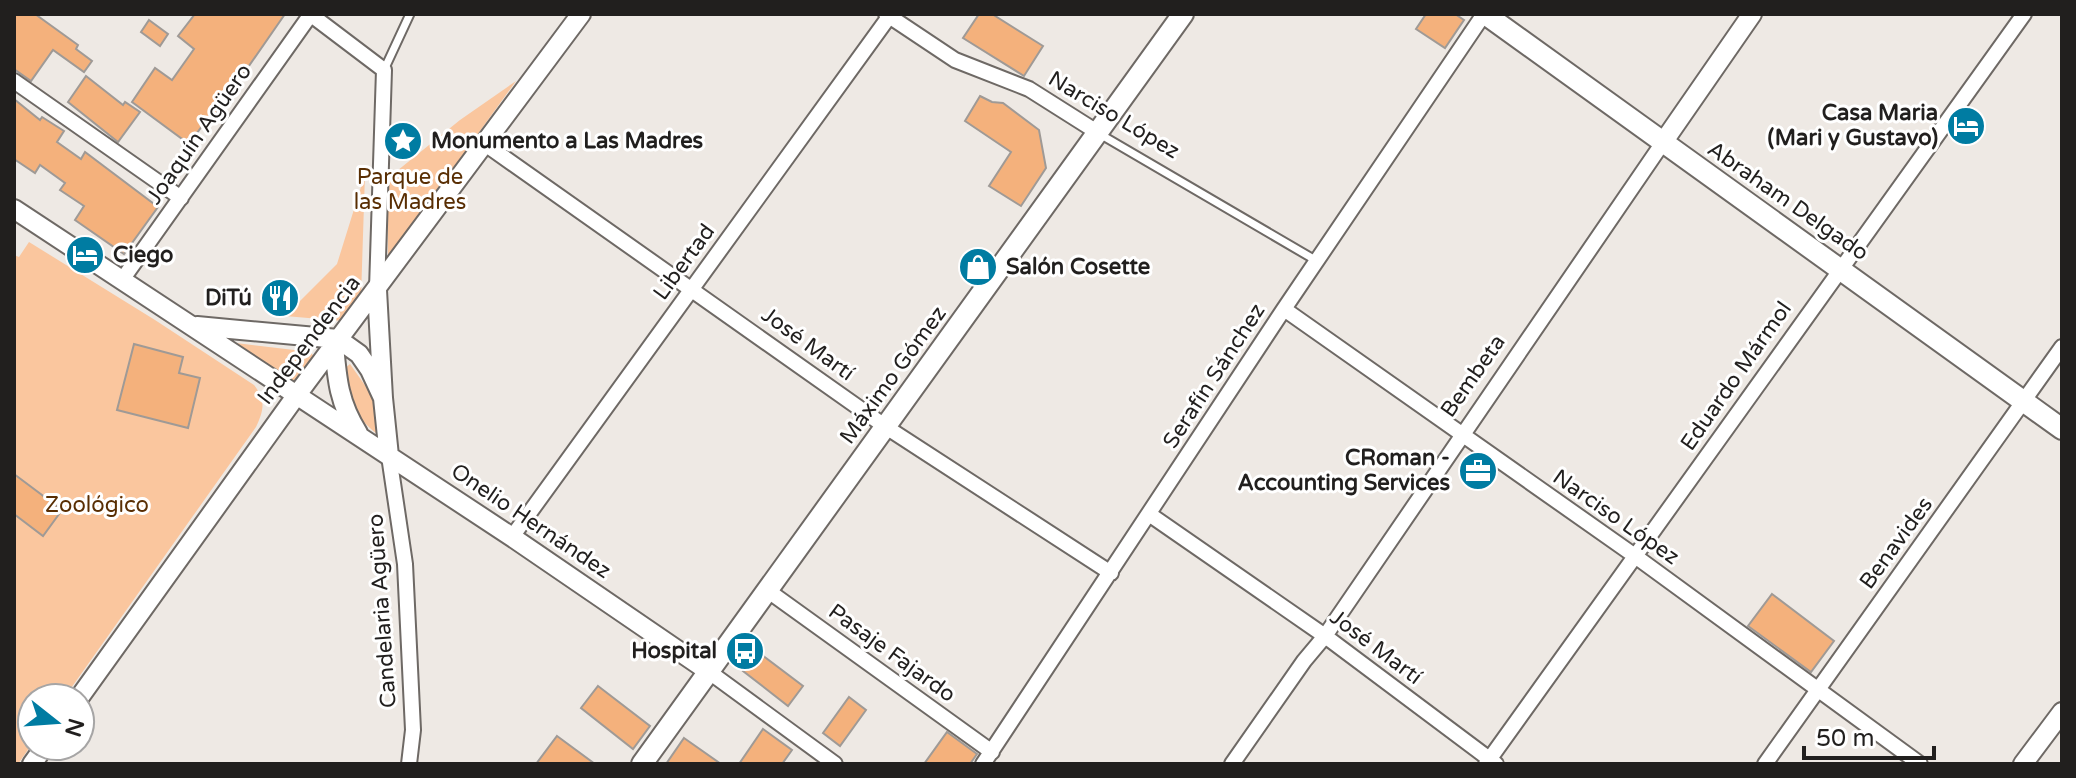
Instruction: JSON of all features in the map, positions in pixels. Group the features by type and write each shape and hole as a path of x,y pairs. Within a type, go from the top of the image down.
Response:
{"main road":[{"name":"Máximo Gómez","path":"642,764 1183,14"},
{"name":"Abraham Delgado","path":"1485,14 1841,267 2062,429"}],"street":[{"path":"311,14 384,70 377,290 389,456"},
{"name":"Joaquín Agüero","path":"122,280 311,14"},
{"name":"Independencia","path":"90,682 296,396 581,14"},
{"name":"Serafín Sánchez","path":"988,758 1284,309 1485,14"},
{"name":"Bembeta","path":"1232,764 1325,636 1752,14"},
{"name":"Eduardo Mármol","path":"1491,763 1635,556 2024,14"},
{"name":"Narciso López","path":"889,15 955,60 1029,89 1097,132"},
{"name":"Libertad","path":"512,537 889,15"},
{"path":"14,81 181,198"},
{"name":"José Martí","path":"485,144 886,427 1111,573"},
{"name":"Onelio Hernández","path":"14,209 512,537 708,671 835,764"},
{"name":"Narciso López","path":"1284,309 1635,556 1920,764"},
{"name":"Onelio Hernández","path":"194,326 336,342"},
{"path":"336,342 359,354 383,398"},
{"path":"336,342 341,400 345,413 361,438"},
{"name":"Benavides","path":"1765,764 2062,347"},
{"name":"Candelaria Agüero","path":"389,456 405,564 413,730 409,764"},
{"name":"José Martí","path":"1149,514 1325,636 1491,763"},
{"name":"Pasaje Fajardo","path":"767,590 988,758"},
{"path":"2023,764 2062,712"}],"lane":[{"path":"384,70 410,14"},
{"name":"Narciso López","path":"1097,132 1317,261"}],"green space":[{"name":"Parque de las Madres","path":"516,81 388,259 387,179 460,120"},
{"name":"Parque de las Madres","path":"365,174 361,297 343,321 285,316 337,264"},
{"name":"Zoológico","path":"29,242 254,385 262,405 256,427 75,682 16,682 16,762 19,762 14,764 14,255 19,257"},
{"path":"236,343 311,352 316,361 296,384"},
{"path":"350,364 376,401 382,438 354,408 344,369"}],"building":[{"path":"14,14 35,14 78,45 76,49 92,61 84,72 53,50 31,81 14,69"},
{"path":"195,14 285,14 210,126 205,122 189,144 132,102 155,68 172,80 194,49 178,36"},
{"path":"979,14 992,14 1043,46 1024,76 963,38"},
{"path":"1426,14 1455,14 1464,20 1445,48 1416,29"},
{"path":"149,20 168,34 160,46 141,32"},
{"path":"86,76 123,105 125,102 140,112 118,142 68,102"},
{"path":"980,96 1003,103 1039,130 1046,168 1021,206 989,186 1011,152 965,121"},
{"path":"14,99 40,120 42,117 64,131 57,142 81,159 85,152 158,207 124,254 75,220 84,206 60,190 65,183 40,165 35,173 14,159"},
{"path":"134,344 183,357 179,373 200,378 188,428 117,410"},
{"path":"14,474 62,510 43,536 14,514"},
{"path":"1772,594 1834,641 1811,672 1748,626"},
{"path":"758,652 803,686 788,706 743,671"},
{"path":"598,686 650,726 633,749 581,708"},
{"path":"849,697 866,710 840,746 823,733"},
{"path":"763,729 792,750 782,764 739,764"},
{"path":"947,732 977,754 970,764 924,764"},
{"path":"557,736 595,764 536,764"},
{"path":"684,738 721,764 666,764"}],"place":[{"name":"Casa Maria (Mari y Gustavo)","path":"1966,126"},
{"name":"Monumento a Las Madres","path":"403,141"},
{"name":"Ciego","path":"85,255"},
{"name":"Salón Cosette","path":"978,267"},
{"name":"DiTú","path":"280,298"},
{"name":"CRoman - Accounting Services","path":"1478,471"},
{"name":"Hospital","path":"745,651"}]}
